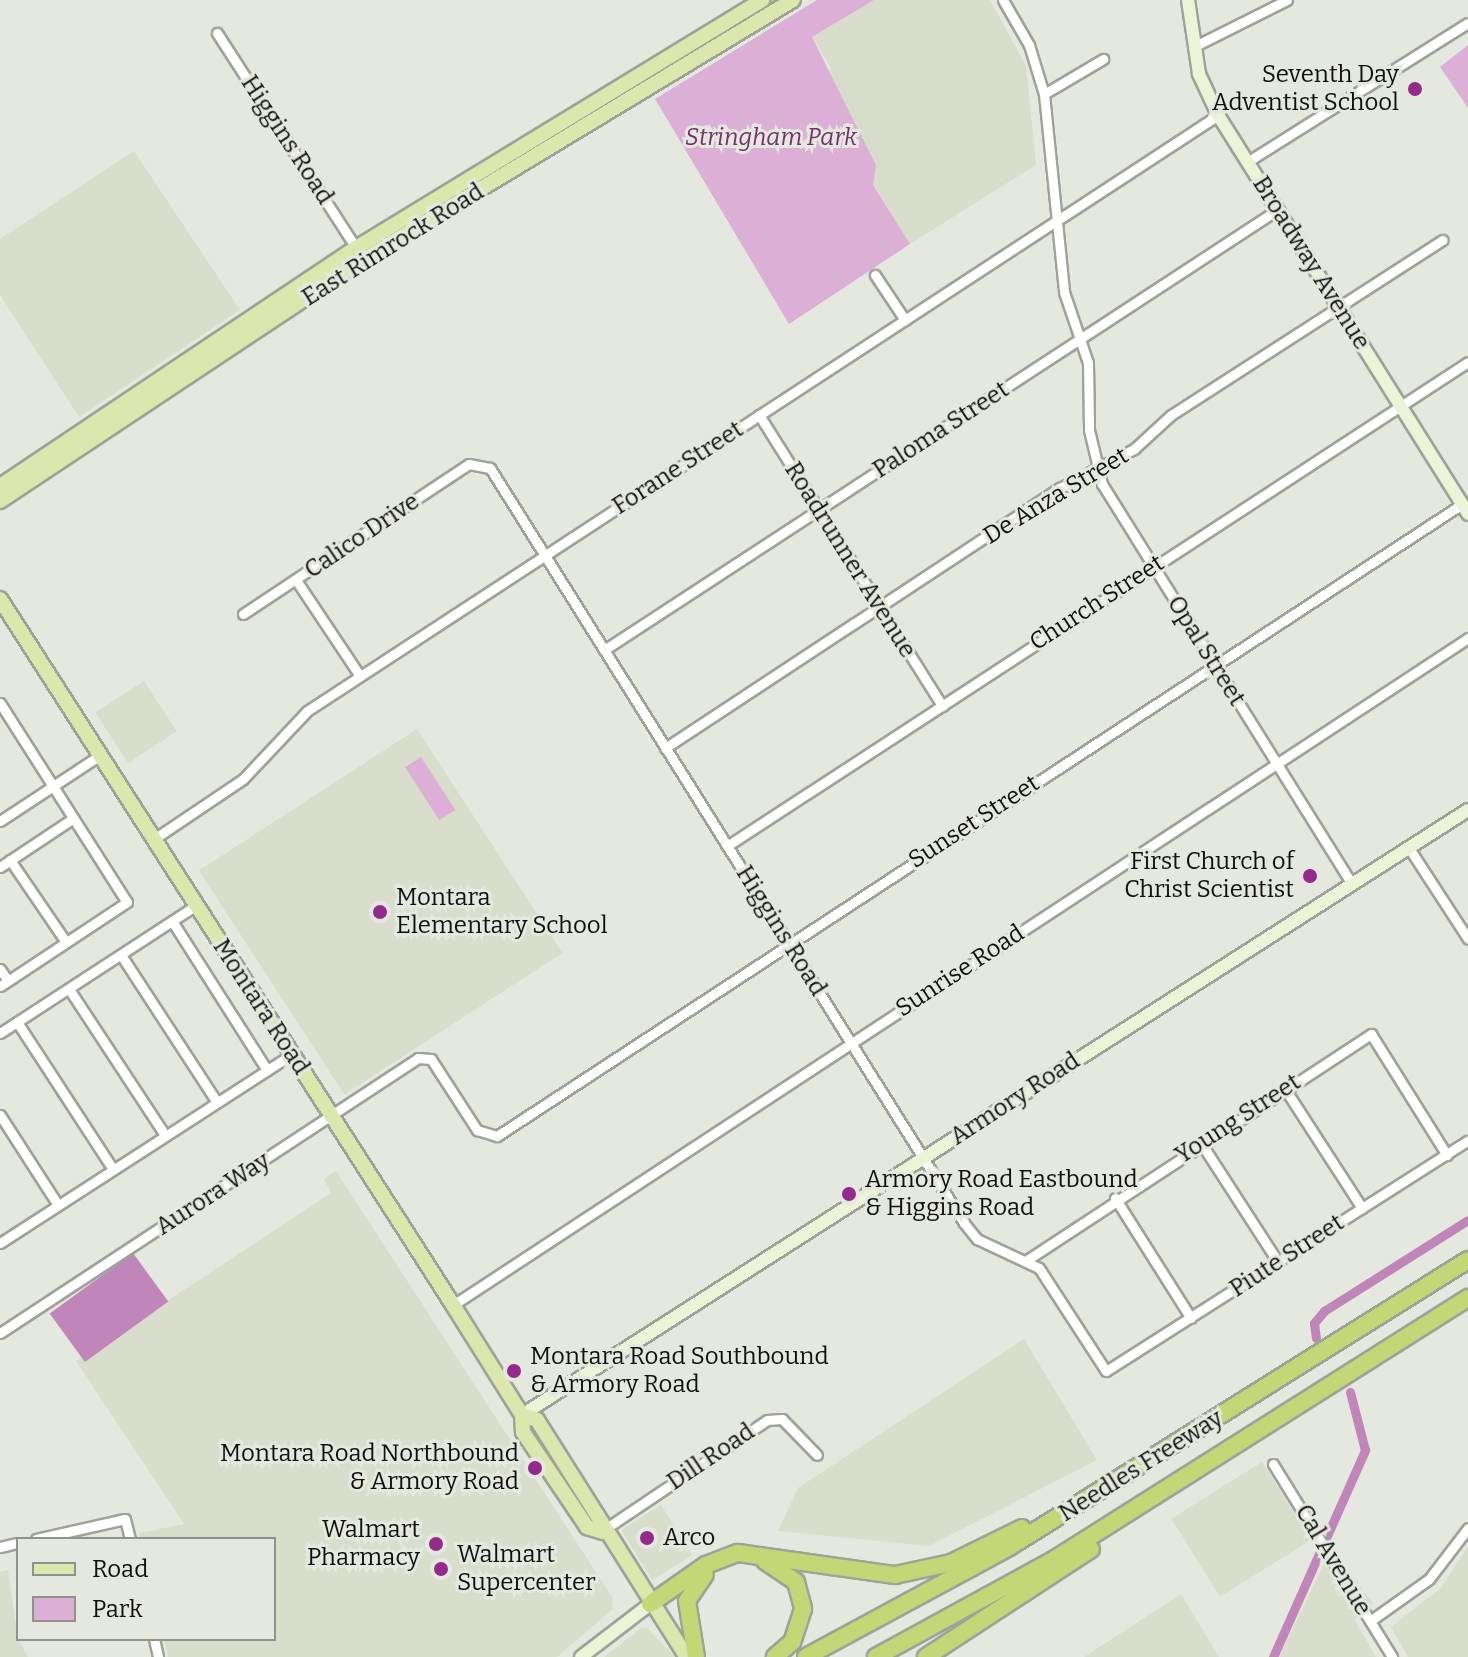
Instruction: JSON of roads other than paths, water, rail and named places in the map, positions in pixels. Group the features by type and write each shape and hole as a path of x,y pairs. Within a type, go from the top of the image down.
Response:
{"highway":[{"name":"Needles Freeway","path":"806,1657 972,1569 1468,1260"},
{"name":"Needles Freeway","path":"876,1657 1055,1559 1468,1298"},
{"path":"926,1657 1232,1448"},
{"path":"650,1604 706,1565 738,1553 871,1573 934,1568 1158,1455"},
{"path":"650,1604 705,1574 747,1559 787,1571 801,1594 801,1623 775,1657"},
{"path":"696,1657 685,1616 690,1591 705,1574"}],"main road":[{"name":"East Rimrock Road","path":"0,486 356,248 762,0"},
{"name":"East Rimrock Road","path":"0,501 358,263 793,0"},
{"name":"Broadway Avenue","path":"1188,0 1193,47 1218,115 1464,503"},
{"name":"Montara Road","path":"0,599 453,1305 522,1415 523,1432 587,1527 602,1532 687,1657"},
{"name":"Armory Road","path":"522,1415 1468,810"},
{"path":"581,1657 650,1604"}],"street":[{"path":"1193,47 1287,0"},
{"name":"Opal Street","path":"1006,1 1029,45 1044,94 1064,292 1091,382 1097,468 1153,566 1352,884"},
{"path":"1247,162 1468,23"},
{"name":"Higgins Road","path":"217,33 356,248"},
{"path":"1044,94 1103,59"},
{"name":"Forane Street","path":"154,839 243,779 286,729 360,676 1218,115"},
{"name":"Paloma Street","path":"604,650 1277,210"},
{"name":"De Anza Street","path":"665,748 1443,240"},
{"path":"875,275 905,320"},
{"name":"Church Street","path":"727,846 1468,362"},
{"name":"Roadrunner Avenue","path":"759,415 942,706"},
{"name":"Higgins Road","path":"481,463 545,554 977,1239 1027,1260 1046,1276 1106,1371"},
{"name":"Calico Drive","path":"243,614 469,464 481,463"},
{"name":"Sunset Street","path":"425,1056 487,1136 497,1136 1464,503"},
{"path":"296,580 360,676"},
{"name":"Sunrise Road","path":"453,1305 1468,638"},
{"path":"0,703 127,902 4,983 0,969"},
{"path":"0,821 100,755"},
{"path":"0,867 72,819"},
{"path":"1409,848 1468,939"},
{"path":"10,860 66,942"},
{"path":"0,1033 196,905"},
{"path":"172,921 267,1070"},
{"path":"121,955 216,1101"},
{"path":"69,989 165,1135"},
{"path":"17,1022 113,1169"},
{"name":"Young Street","path":"1027,1260 1115,1198 1371,1034 1447,1155"},
{"path":"0,1243 292,1054"},
{"name":"Aurora Way","path":"0,1333 425,1056"},
{"path":"1285,1089 1362,1208"},
{"path":"0,1115 58,1205"},
{"name":"Piute Street","path":"1106,1371 1468,1140"},
{"path":"1201,1143 1278,1262"},
{"path":"1115,1198 1191,1318"},
{"name":"Dill Road","path":"602,1532 767,1420 782,1419 817,1455"},
{"name":"Cal Avenue","path":"1273,1464 1392,1657"},
{"path":"45,1537 125,1519 130,1537"},
{"path":"1370,1621 1429,1579 1468,1528"}],"waterway":[{"path":"1316,1338 1314,1323 1324,1311 1468,1220"},
{"path":"1273,1657 1365,1450 1350,1392"}],"place":[{"name":"Seventh Day Adventist School","path":"1415,89"},
{"name":"First Church of Christ Scientist","path":"1310,876"},
{"name":"Montara Elementary School","path":"380,912"},
{"name":"Armory Road Eastbound & Higgins Road","path":"849,1194"},
{"name":"Montara Road Southbound & Armory Road","path":"514,1371"},
{"name":"Montara Road Northbound & Armory Road","path":"535,1468"},
{"name":"Arco","path":"647,1538"},
{"name":"Walmart Pharmacy","path":"436,1544"},
{"name":"Walmart Supercenter","path":"441,1569"}],"park label":[{"name":"Stringham Park","path":"771,138"}]}
